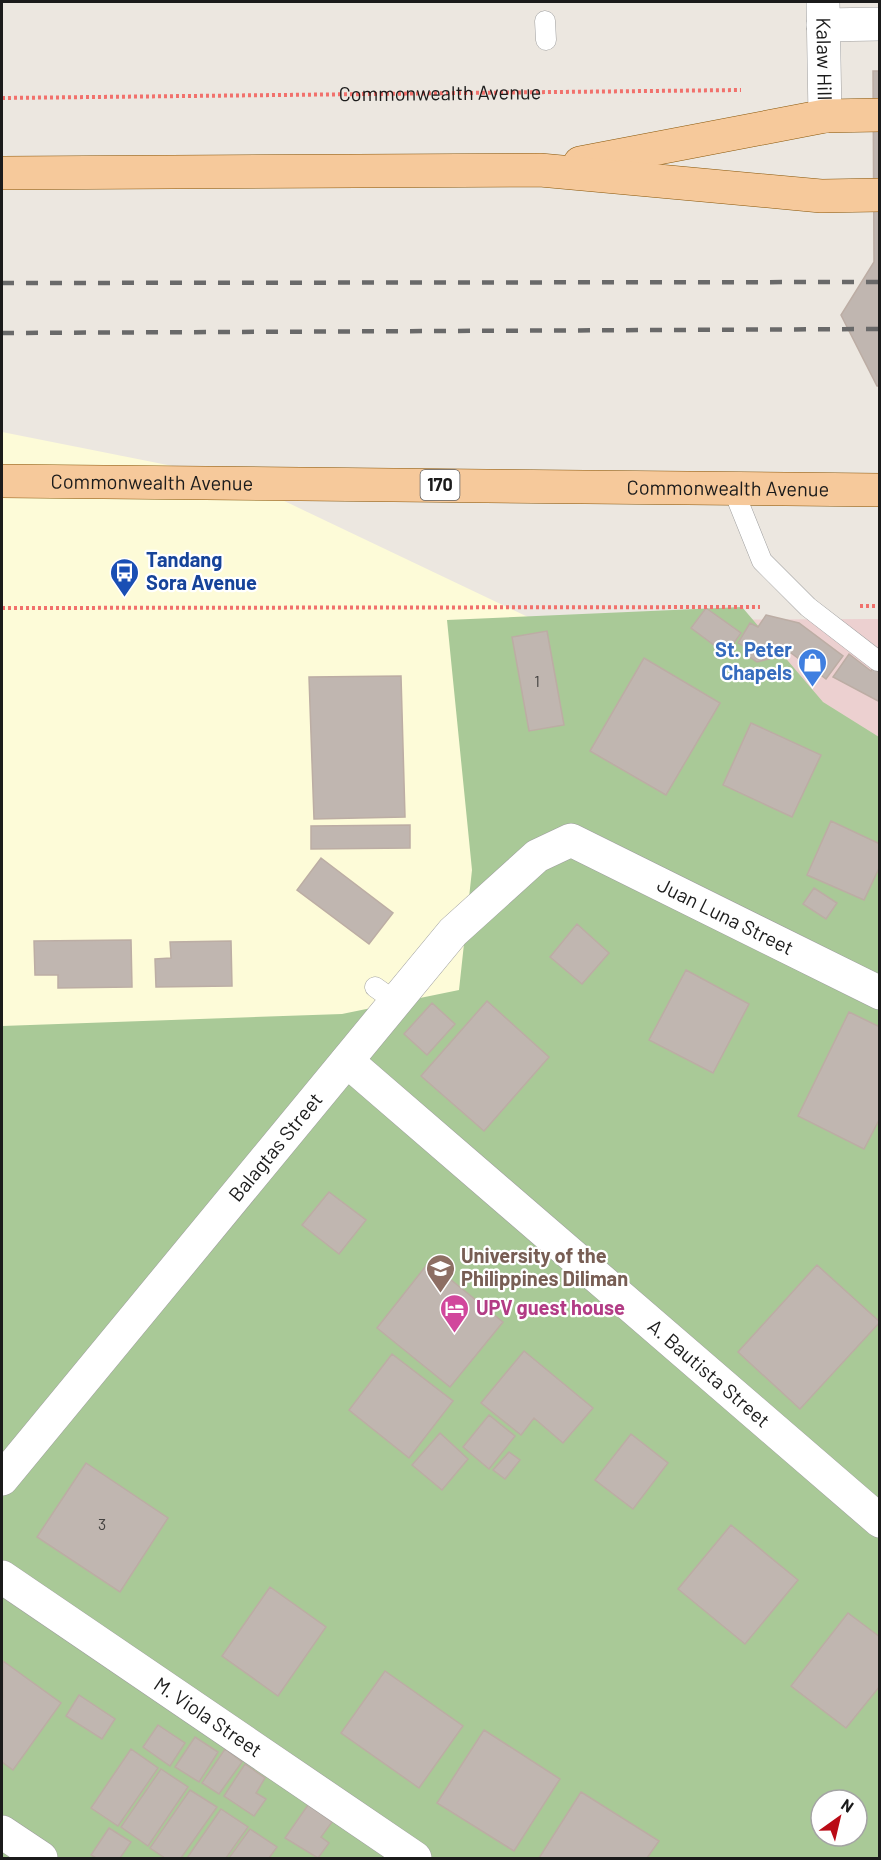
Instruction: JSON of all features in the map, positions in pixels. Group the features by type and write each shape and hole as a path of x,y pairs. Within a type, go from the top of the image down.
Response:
{"main road":[{"path":"540,170 825,116 879,115"},
{"path":"2,173 540,170 821,196 879,195"},
{"name":"Commonwealth Avenue","path":"2,481 879,490"}],"street":[{"path":"823,14 879,24"},
{"name":"Kalaw Hill","path":"823,14 825,116"},
{"name":"Juan Luna Street","path":"571,840 879,993"},
{"name":"Balagtas Street","path":"2,1479 347,1061 385,995 537,856 571,840"},
{"name":"A. Bautista Street","path":"347,1061 879,1521"},
{"name":"M. Viola Street","path":"2,1577 415,1858"},
{"path":"2,1832 41,1858"}],"lane":[{"path":"733,489 762,561 808,607 878,661"}],"path":[{"name":"Commonwealth Avenue","path":"2,98 743,90"},
{"path":"2,608 879,606"}],"shaded area":[{"name":"University of the Philippines Diliman","path":"2,432 238,479 549,627 860,1788 809,1788 809,1848 869,1848 869,1821 879,1858 2,1858"},
{"name":"St. Peter Chapels","path":"879,619 879,755 612,620"}],"green space":[{"name":"University of the Philippines Diliman","path":"742,607 823,702 879,737 879,1858 2,1858 2,1026 342,1014 459,990 472,870 447,620"}],"building":[{"path":"873,71 880,71 880,386 877,386 841,315 874,262"},
{"path":"706,608 741,633 726,654 691,628"},
{"path":"766,615 799,623 843,656 826,679 791,653 757,662 748,656 751,650 738,643 750,623 758,627"},
{"path":"547,631 564,725 529,731 512,637"},
{"path":"849,654 871,671 880,658 880,702 833,677"},
{"path":"644,658 720,703 666,795 590,751"},
{"path":"401,676 405,817 314,819 309,677"},
{"path":"751,723 821,755 792,817 723,785"},
{"path":"831,821 880,844 880,866 864,900 807,875"},
{"path":"410,825 410,848 311,849 311,826"},
{"path":"321,858 393,913 369,944 297,890"},
{"path":"814,888 837,903 826,919 803,904"},
{"path":"577,924 609,953 582,984 550,957"},
{"path":"131,940 132,987 58,988 58,975 35,975 34,941"},
{"path":"231,941 232,986 156,987 155,959 171,958 170,942"},
{"path":"686,970 749,1004 713,1073 649,1040"},
{"path":"487,1001 549,1057 484,1131 421,1076"},
{"path":"432,1003 455,1024 427,1055 404,1034"},
{"path":"849,1012 880,1027 880,1118 864,1149 798,1116"},
{"path":"329,1192 366,1220 339,1254 302,1225"},
{"path":"429,1262 503,1322 450,1387 377,1328"},
{"path":"817,1265 880,1322 800,1409 738,1352"},
{"path":"524,1351 593,1408 563,1443 534,1418 521,1435 481,1403"},
{"path":"392,1354 453,1401 409,1458 349,1410"},
{"path":"489,1415 515,1436 489,1469 463,1447"},
{"path":"440,1433 468,1459 442,1490 412,1465"},
{"path":"631,1434 668,1463 633,1509 595,1480"},
{"path":"509,1452 520,1460 505,1479 493,1470"},
{"path":"86,1463 168,1518 120,1592 37,1537"},
{"path":"731,1525 798,1580 745,1644 678,1589"},
{"path":"270,1587 326,1627 278,1696 222,1656"},
{"path":"848,1613 880,1637 880,1686 846,1728 791,1686"},
{"path":"3,1661 61,1703 13,1770 2,1762"},
{"path":"385,1671 463,1726 419,1788 341,1733"},
{"path":"79,1695 115,1719 102,1739 66,1716"},
{"path":"158,1725 185,1743 170,1766 143,1747"},
{"path":"484,1730 560,1779 514,1851 437,1803"},
{"path":"195,1737 218,1752 199,1782 175,1767"},
{"path":"131,1749 158,1768 118,1826 91,1808"},
{"path":"225,1749 242,1762 219,1794 202,1783"},
{"path":"245,1764 265,1778 256,1793 266,1799 254,1816 224,1796"},
{"path":"161,1769 188,1787 148,1846 121,1827"},
{"path":"190,1790 217,1807 181,1858 165,1858 150,1848"},
{"path":"581,1792 659,1841 647,1858 539,1858"},
{"path":"308,1805 332,1822 321,1837 329,1843 318,1858 285,1838"},
{"path":"221,1809 248,1827 226,1858 187,1858"},
{"path":"109,1828 131,1842 120,1858 96,1858 91,1855"},
{"path":"250,1829 277,1847 269,1858 229,1858"}],"railway":[{"path":"2,283 880,282"},
{"path":"2,333 880,329"}],"place":[{"name":"Tandang Sora Avenue","path":"125,598"},
{"name":"St. Peter Chapels","path":"813,688"},
{"name":"University of the Philippines Diliman","path":"440,1294"},
{"name":"UPV guest house","path":"455,1334"}]}
